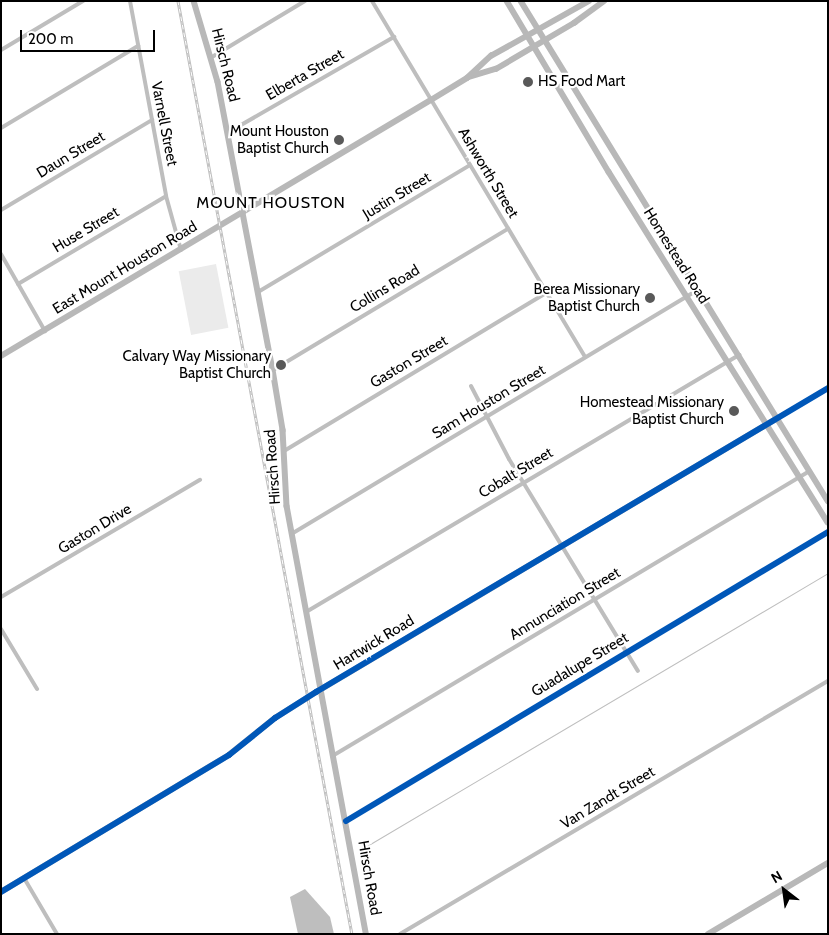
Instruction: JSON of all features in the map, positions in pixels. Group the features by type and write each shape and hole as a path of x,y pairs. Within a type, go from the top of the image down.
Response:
{"main road":[{"name":"Hirsch Road","path":"194,1 212,57 273,370 284,451 284,481 306,612 322,689 366,934"},
{"name":"Homestead Road","path":"507,1 650,239 729,362 798,478 828,522"},
{"name":"Homestead Road","path":"521,1 660,231 739,355 808,472 828,501"},
{"name":"East Mount Houston Road","path":"1,356 432,100 467,78 491,56 589,1"},
{"name":"East Mount Houston Road","path":"467,78 496,68 545,41 604,1"},
{"path":"568,12 574,23"},
{"path":"574,114 585,107"},
{"path":"609,172 620,165"},
{"path":"650,239 660,231"},
{"name":"Hartwick Road","path":"1,892 228,755 275,718 322,689 776,419"},
{"path":"708,934 828,863"}],"street":[{"path":"1,50 83,1"},
{"name":"Varnell Street","path":"130,1 166,196 181,250"},
{"path":"212,57 305,1"},
{"name":"Ashworth Street","path":"372,1 585,357"},
{"name":"Elberta Street","path":"227,134 394,37"},
{"path":"1,128 138,46"},
{"name":"Daun Street","path":"1,210 152,120"},
{"name":"Justin Street","path":"258,292 470,165"},
{"name":"Huse Street","path":"18,284 166,196"},
{"name":"Collins Road","path":"273,370 508,229"},
{"path":"1,254 45,331"},
{"name":"Sam Houston Street","path":"293,533 697,290"},
{"name":"Gaston Street","path":"284,451 546,293"},
{"name":"Cobalt Street","path":"306,612 739,355"},
{"path":"471,386 523,482 638,671"},
{"path":"776,419 828,388"},
{"name":"Annunciation Street","path":"334,755 808,472"},
{"name":"Gaston Drive","path":"1,597 200,480"},
{"name":"Guadalupe Street","path":"346,821 828,532"},
{"path":"1,629 37,689"},
{"name":"Van Zandt Street","path":"400,934 828,681"},
{"path":"24,878 57,934"}],"shaded area":[{"path":"216,264 228,328 191,335 179,271"},
{"path":"305,889 330,917 334,934 298,934 290,897"}],"waterway":[{"path":"360,850 828,573"}],"railway":[{"path":"178,1 352,934"}],"cycle path":[{"path":"1,892 229,755 275,718 316,692 828,388"},
{"path":"346,821 828,532"}],"place":[{"name":"HS Food Mart","path":"528,82"},
{"name":"Mount Houston Baptist Church","path":"339,140"},
{"name":"Berea Missionary Baptist Church","path":"650,298"},
{"name":"Calvary Way Missionary Baptist Church","path":"281,365"},
{"name":"Homestead Missionary Baptist Church","path":"734,411"}],"district":[{"name":"MOUNT HOUSTON","path":"271,203"}]}
